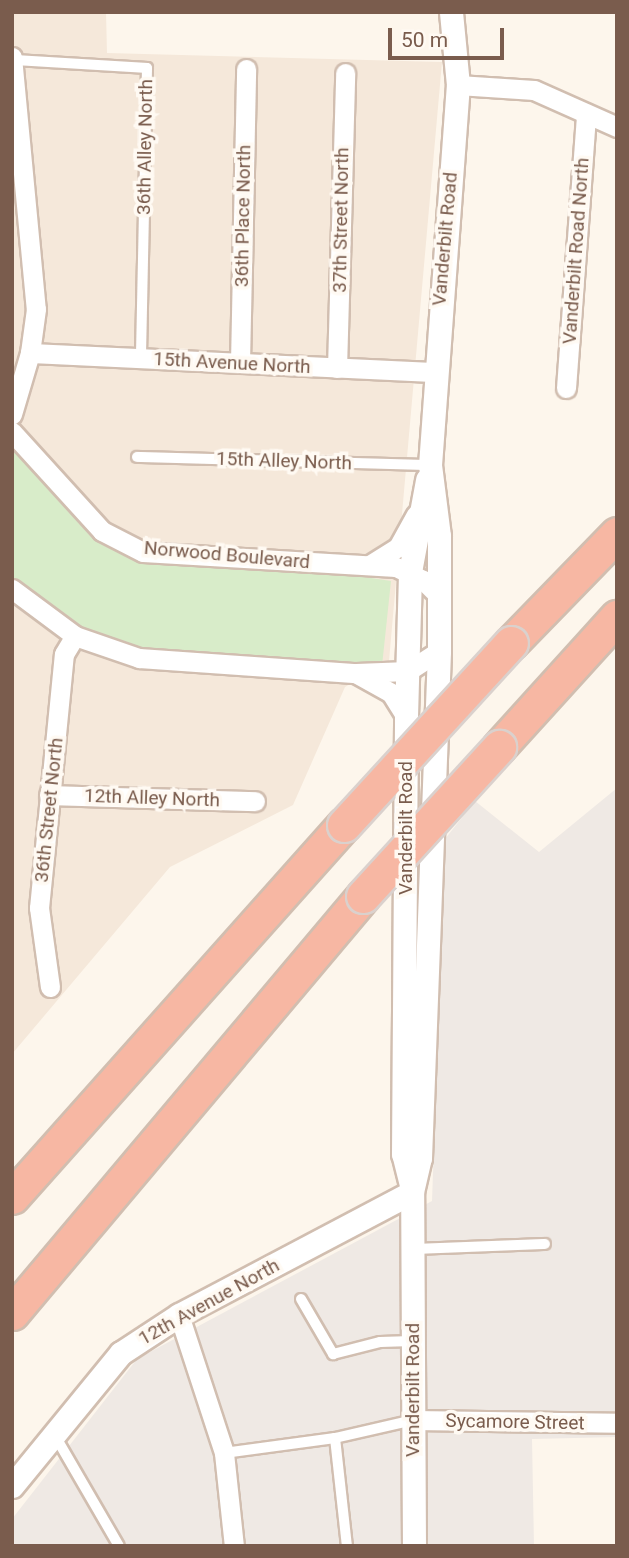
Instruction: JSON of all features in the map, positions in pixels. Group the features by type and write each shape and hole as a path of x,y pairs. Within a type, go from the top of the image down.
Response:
{"highway":[{"path":"12,1197 344,825 511,643 617,534"},
{"path":"12,1313 363,896 617,617"}],"street":[{"name":"Vanderbilt Road","path":"414,1546 412,1192 420,1158 439,651 439,536 430,465 434,372 458,85 451,12"},
{"path":"12,414 30,353 36,309 18,195 13,59"},
{"name":"36th Place North","path":"240,363 246,69"},
{"name":"37th Street North","path":"337,368 345,73"},
{"path":"458,85 534,90 617,127"},
{"name":"Vanderbilt Road North","path":"566,388 586,114"},
{"name":"15th Avenue North","path":"30,353 434,372"},
{"name":"Norwood Boulevard","path":"12,432 102,531 143,552 371,565 410,572 438,595"},
{"name":"Vanderbilt Road","path":"412,1192 403,1154 406,716 410,572 430,465"},
{"path":"371,565 398,547 420,508"},
{"path":"12,589 75,636 139,658 356,673 408,671 439,651"},
{"name":"36th Street North","path":"50,987 39,908 64,654 75,636"},
{"path":"356,673 391,693 406,716"},
{"name":"12th Alley North","path":"50,795 255,801"},
{"name":"12th Avenue North","path":"12,1486 121,1353 179,1315 412,1192"},
{"path":"179,1315 225,1453 234,1546"},
{"name":"Sycamore Street","path":"413,1420 617,1423"}],"lane":[{"name":"36th Alley North","path":"13,59 147,68 141,358"},
{"name":"15th Alley North","path":"137,457 430,465"},
{"path":"412,1250 545,1244"},
{"path":"301,1299 333,1354 380,1342 413,1341"},
{"path":"225,1453 335,1438 413,1420"},
{"path":"53,1434 119,1546"},
{"path":"335,1438 347,1546"}],"shaded area":[{"path":"12,12 106,12 107,53 442,62 389,661 345,687 293,805 170,867 12,1054"},
{"path":"617,788 617,1437 532,1439 534,1546 12,1546 12,1519 137,1359 432,1201 445,839 475,801 539,852"}],"green space":[{"path":"12,446 96,536 391,581 382,666 142,650 79,627 12,577"}]}
